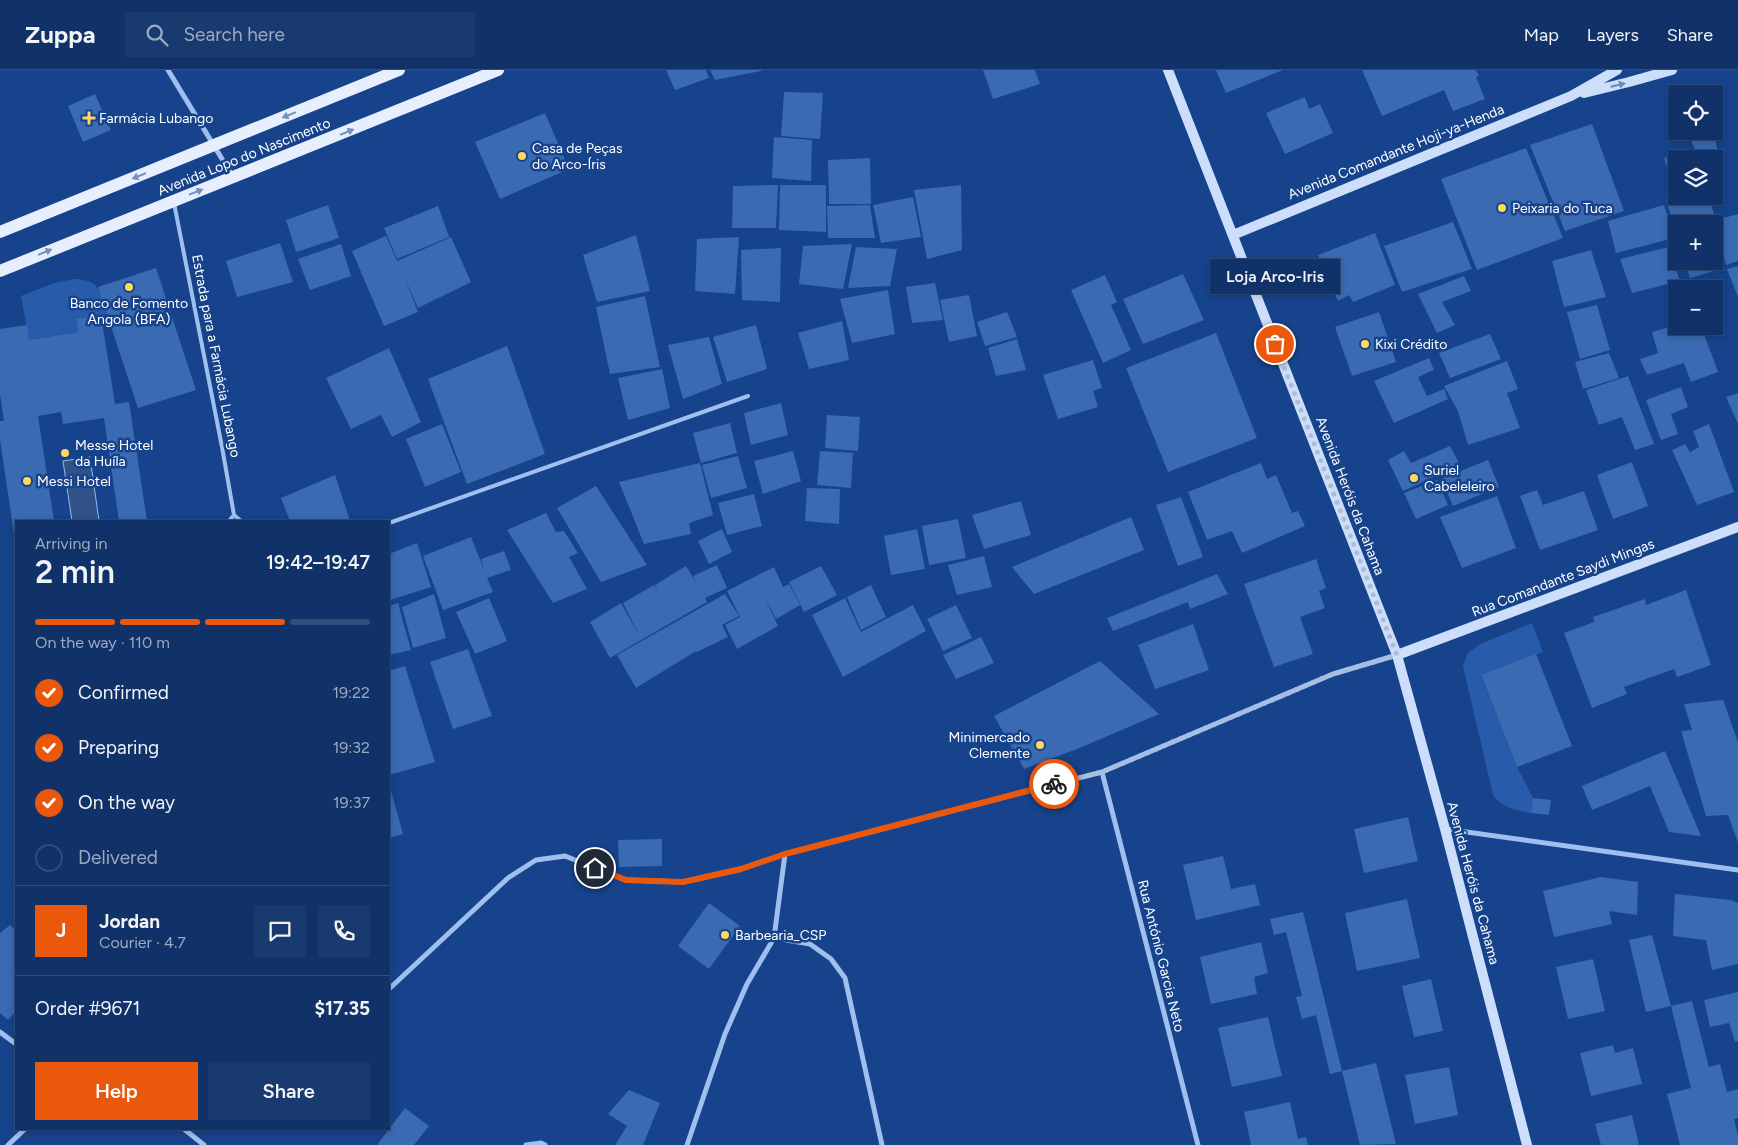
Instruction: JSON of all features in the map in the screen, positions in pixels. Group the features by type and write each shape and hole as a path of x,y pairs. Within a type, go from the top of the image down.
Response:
{"main road":[{"name":"Avenida Lopo do Nascimento","path":"0,232 399,70"},
{"name":"Avenida Lopo do Nascimento","path":"0,271 498,70"}],"street":[{"path":"168,70 233,178"},
{"name":"Avenida Heróis da Cahama","path":"1168,70 1397,655 1445,829 1527,1145"},
{"name":"Avenida Comandante Hoji-ya-Henda","path":"1233,235 1571,96 1617,70"},
{"name":"Avenida Comandante Hoji-ya-Henda","path":"1571,96 1672,70"},
{"name":"Rua Comandante Saydi Mingas","path":"1397,655 1738,526"},
{"path":"390,988 508,878 536,860 565,856 626,880 683,882 741,869 785,854 1102,772 1333,674 1397,655"},
{"name":"Rua António Garcia Neto","path":"1102,772 1198,1145"},
{"path":"1445,829 1738,870"},
{"path":"687,1145 725,1034 747,984 774,938 785,854"},
{"path":"774,938 810,944 831,959 845,978 882,1145"},
{"path":"0,1032 15,1043"},
{"path":"8,1145 24,1130"},
{"path":"185,1130 204,1145"},
{"path":"526,1145 541,1143 545,1145"}],"lane":[{"name":"Estrada para a Farmácia Lubango","path":"174,201 234,515"},
{"path":"390,523 748,396"},
{"path":"230,520 234,515 240,520"}],"shaded area":[{"path":"74,279 89,282 98,288 107,314 76,319 78,332 29,340 21,296 54,283"},
{"path":"90,457 99,520 72,520 63,461"},
{"path":"1532,623 1543,652 1481,676 1517,767 1533,798 1531,813 1505,806 1493,795 1463,666 1468,653 1480,644"}],"building":[{"path":"666,70 706,70 709,78 675,90"},
{"path":"710,70 761,70 761,71 715,80"},
{"path":"983,70 1035,70 1040,84 993,99"},
{"path":"1216,70 1283,70 1226,93"},
{"path":"1362,70 1476,70 1479,76 1476,77 1485,99 1453,111 1444,90 1382,116"},
{"path":"784,92 823,93 820,139 781,136"},
{"name":"Farmácia Lubango","path":"95,94 111,130 83,142 68,106"},
{"path":"1305,97 1309,109 1320,104 1333,133 1285,154 1266,113"},
{"name":"Casa de Peças do Arco-Íris","path":"545,113 569,169 500,199 475,142"},
{"path":"1592,124 1624,211 1565,231 1530,145"},
{"path":"774,137 812,140 811,181 772,178"},
{"path":"1691,140 1715,140 1718,150 1695,150"},
{"name":"Peixaria do Tuca","path":"1526,148 1563,238 1477,270 1441,179"},
{"path":"1668,157 1668,172 1664,158"},
{"path":"870,158 871,204 829,204 828,160"},
{"path":"778,185 776,228 732,228 733,186"},
{"path":"780,185 826,185 826,232 779,230"},
{"path":"961,185 962,250 927,259 914,190"},
{"path":"913,197 921,237 881,243 873,205"},
{"path":"1668,198 1668,205 1711,205 1714,215 1671,215 1666,199"},
{"path":"328,205 339,238 296,252 286,220"},
{"path":"870,205 875,238 828,238 827,206"},
{"path":"1664,205 1668,218 1668,240 1616,253 1608,221"},
{"path":"438,206 449,237 397,259 384,228"},
{"path":"1738,214 1738,261 1726,265 1723,253 1723,218"},
{"path":"1453,222 1472,269 1402,292 1384,246"},
{"path":"1375,233 1395,285 1353,302 1349,295 1338,301 1318,255"},
{"path":"636,235 650,291 597,302 583,255"},
{"path":"386,236 397,261 451,237 471,282 418,308 405,279 418,312 384,326 352,251"},
{"path":"739,237 735,294 695,291 697,239"},
{"path":"280,243 293,282 237,297 226,261"},
{"path":"341,244 351,276 310,290 298,259"},
{"path":"852,244 843,289 799,284 803,246"},
{"path":"856,247 897,249 890,286 848,288"},
{"path":"1668,247 1668,270 1676,270 1680,280 1668,280 1668,284 1632,293 1620,259"},
{"path":"781,248 780,302 742,300 741,250"},
{"path":"1591,250 1606,297 1564,307 1552,261"},
{"path":"1738,266 1738,297 1727,269"},
{"path":"156,268 196,390 138,408 98,287"},
{"path":"1687,270 1717,270 1690,278"},
{"path":"1183,274 1204,320 1143,344 1123,299"},
{"path":"1105,275 1117,302 1111,305 1131,350 1103,363 1071,290"},
{"path":"1464,276 1471,291 1442,302 1455,325 1437,333 1418,294"},
{"path":"935,283 943,320 912,323 906,287"},
{"path":"888,290 895,334 852,343 840,299"},
{"path":"969,295 977,336 949,342 940,300"},
{"path":"645,296 660,367 610,374 596,307"},
{"path":"1597,305 1610,350 1580,359 1567,312"},
{"path":"1007,312 1017,337 985,346 977,322"},
{"name":"Kixi Crédito","path":"1379,312 1396,362 1352,376 1335,327"},
{"path":"101,315 115,404 129,402 147,520 119,520 104,418 63,424 61,412 38,416 54,520 15,520 15,541 0,440 0,421 4,421 0,394 0,329 27,325 29,340 78,332 76,319"},
{"path":"842,321 849,360 809,369 798,333"},
{"path":"756,325 767,369 727,382 713,337"},
{"path":"1668,327 1668,335 1704,335 1718,372 1691,382 1684,363 1647,375 1640,359 1658,353 1652,332"},
{"path":"1216,333 1257,438 1168,472 1126,368"},
{"path":"1490,334 1501,359 1450,378 1439,353"},
{"path":"709,337 722,384 683,399 668,345"},
{"path":"1017,339 1026,370 996,376 988,348"},
{"path":"507,346 545,454 467,484 428,379"},
{"path":"389,348 421,422 392,437 381,415 351,429 326,378"},
{"path":"1609,353 1619,378 1583,389 1575,362"},
{"path":"1429,358 1434,370 1418,377 1427,396 1444,389 1448,399 1394,423 1374,381"},
{"path":"1093,360 1102,388 1093,391 1098,407 1058,419 1043,375"},
{"path":"1507,361 1518,389 1507,393 1520,428 1468,445 1458,411 1444,386"},
{"path":"662,369 670,408 628,420 618,378"},
{"path":"1628,376 1654,444 1635,450 1622,417 1599,425 1586,390"},
{"path":"1681,387 1688,407 1671,414 1678,434 1661,440 1646,400"},
{"path":"1738,393 1738,424 1726,397"},
{"path":"781,403 788,435 751,445 744,413"},
{"path":"827,415 860,417 858,451 825,448"},
{"path":"730,423 737,453 701,463 693,433"},
{"path":"442,424 461,472 425,487 406,439"},
{"path":"1709,424 1734,492 1697,505 1672,450 1685,444 1690,452 1699,447 1693,431"},
{"name":"Suriel Cabeleleiro","path":"1450,446 1460,465 1403,491 1388,460 1404,451 1411,463"},
{"path":"793,451 801,481 763,494 754,461"},
{"path":"820,451 853,453 851,488 817,485"},
{"path":"738,456 747,488 711,498 702,465"},
{"path":"1488,460 1499,487 1453,506 1441,479"},
{"path":"1632,462 1648,506 1613,519 1597,475"},
{"path":"700,463 713,515 689,523 691,534 644,544 619,482"},
{"path":"1261,463 1267,479 1276,475 1292,513 1298,511 1305,526 1242,553 1232,531 1207,540 1188,492"},
{"path":"335,475 350,520 290,520 281,498"},
{"path":"1437,480 1448,505 1416,519 1404,493"},
{"path":"596,486 647,565 601,582 557,508"},
{"path":"807,488 840,489 839,524 805,521"},
{"path":"1537,490 1543,505 1584,491 1598,530 1540,550 1520,496"},
{"path":"754,494 762,526 727,535 718,503"},
{"path":"1497,496 1516,548 1462,568 1440,517"},
{"path":"1181,497 1203,557 1178,566 1156,505"},
{"path":"1021,501 1031,535 984,549 972,515"},
{"path":"546,513 556,532 564,531 578,553 569,557 587,589 553,603 507,530"},
{"path":"1131,517 1144,550 1034,594 1012,567"},
{"path":"958,519 966,558 929,565 922,526"},
{"path":"722,529 732,552 709,564 698,541"},
{"path":"917,529 925,569 891,575 884,536"},
{"path":"471,537 485,572 481,559 504,551 511,570 487,578 493,592 443,610 423,556"},
{"path":"417,543 431,587 390,600 390,554"},
{"path":"984,556 992,587 957,595 948,565"},
{"path":"1316,559 1326,588 1319,591 1325,608 1300,617 1313,654 1274,667 1244,584"},
{"path":"717,565 727,588 705,598 707,602 610,658 590,622 621,603 640,637 623,603 654,585 659,593 655,585 686,566 697,584 693,576"},
{"path":"821,566 837,595 804,612 789,582"},
{"path":"774,567 783,587 789,584 800,605 776,619 764,596 778,626 737,649 725,625 740,617 727,591"},
{"path":"1217,574 1228,594 1190,609 1188,602 1113,631 1107,618"},
{"path":"871,585 886,617 861,630 847,597"},
{"path":"1686,590 1711,665 1677,677 1674,669 1624,687 1627,694 1592,708 1564,633 1594,622 1593,617 1645,599 1646,605"},
{"path":"434,594 446,638 413,648 402,607"},
{"path":"725,594 739,616 722,625 728,637 696,651 636,688 617,655"},
{"path":"489,598 507,641 475,654 456,612"},
{"path":"845,598 861,632 913,605 926,631 843,677 812,615"},
{"path":"398,603 411,650 390,655 390,606"},
{"path":"956,605 972,638 943,651 927,619"},
{"path":"1193,624 1209,670 1155,689 1138,645"},
{"path":"981,637 994,663 956,679 943,655"},
{"path":"468,649 492,716 453,729 430,662"},
{"path":"1536,654 1572,746 1517,767 1481,675"},
{"path":"1100,661 1159,714 1082,747 1024,769 994,716"},
{"path":"405,666 435,762 390,775 390,671"},
{"path":"1723,700 1738,742 1738,843 1728,815 1706,816 1681,731 1692,730 1684,704"},
{"path":"1665,751 1701,836 1669,832 1650,786 1592,810 1582,786"},
{"path":"390,788 403,834 390,838"},
{"path":"1533,798 1551,800 1549,815 1531,813"},
{"path":"1408,817 1418,861 1364,873 1354,829"},
{"path":"662,839 662,866 619,867 618,840"},
{"path":"1223,856 1231,889 1255,884 1260,905 1196,920 1183,865"},
{"path":"1601,877 1638,882 1637,915 1609,911 1612,924 1554,937 1543,891"},
{"path":"1675,894 1731,900 1738,903 1738,964 1712,970 1706,940 1673,936"},
{"path":"1407,899 1420,958 1357,971 1345,913"},
{"path":"709,903 740,926 709,969 678,946"},
{"path":"1303,912 1342,1071 1330,1074 1316,1015 1302,1019 1296,997 1302,996 1286,932 1274,935 1270,919"},
{"path":"10,925 15,930 15,1012 8,1020 0,1013 0,933"},
{"path":"1652,935 1671,1006 1646,1012 1629,940"},
{"path":"1261,942 1268,973 1254,977 1257,994 1211,1004 1200,957"},
{"path":"1593,959 1605,1011 1568,1019 1556,967"},
{"path":"1431,979 1443,1031 1414,1037 1402,986"},
{"path":"1738,992 1738,1041 1735,1042 1729,1023 1710,1027 1704,1000"},
{"path":"1692,1001 1709,1067 1720,1064 1727,1092 1738,1089 1738,1118 1734,1119 1738,1145 1680,1145 1667,1094 1691,1088 1671,1006"},
{"path":"1268,1017 1282,1076 1232,1087 1218,1028"},
{"path":"1613,1045 1615,1053 1633,1048 1642,1084 1591,1096 1580,1053"},
{"path":"1376,1063 1396,1144 1360,1145 1342,1071"},
{"path":"1449,1067 1458,1115 1415,1124 1405,1075"},
{"path":"629,1090 660,1103 643,1145 615,1145 627,1126 608,1114"},
{"path":"1290,1102 1298,1139 1306,1137 1308,1145 1251,1145 1244,1112"},
{"path":"405,1108 429,1126 414,1145 377,1145"},
{"path":"1632,1115 1639,1145 1601,1145 1595,1124"}],"way so far":[{"path":"1054,784 1102,772 1333,674 1397,655 1275,344"}],"place":[{"name":"Farmácia Lubango","path":"89,118"},
{"name":"Casa de Peças do Arco-Íris","path":"522,156"},
{"name":"Peixaria do Tuca","path":"1502,208"},
{"name":"Banco de Fomento Angola (BFA)","path":"129,287"},
{"name":"Loja Arco-Iris","path":"1275,344"},
{"name":"Kixi Crédito","path":"1365,344"},
{"name":"Messe Hotel da Huíla","path":"65,453"},
{"name":"Suriel Cabeleleiro","path":"1414,478"},
{"name":"Messi Hotel","path":"27,481"},
{"name":"Minimercado Clemente","path":"1040,745"},
{"name":"Barbearia_CSP","path":"725,935"}],"route":[{"path":"595,868 626,880 683,882 741,869 785,854 1054,784"}]}
